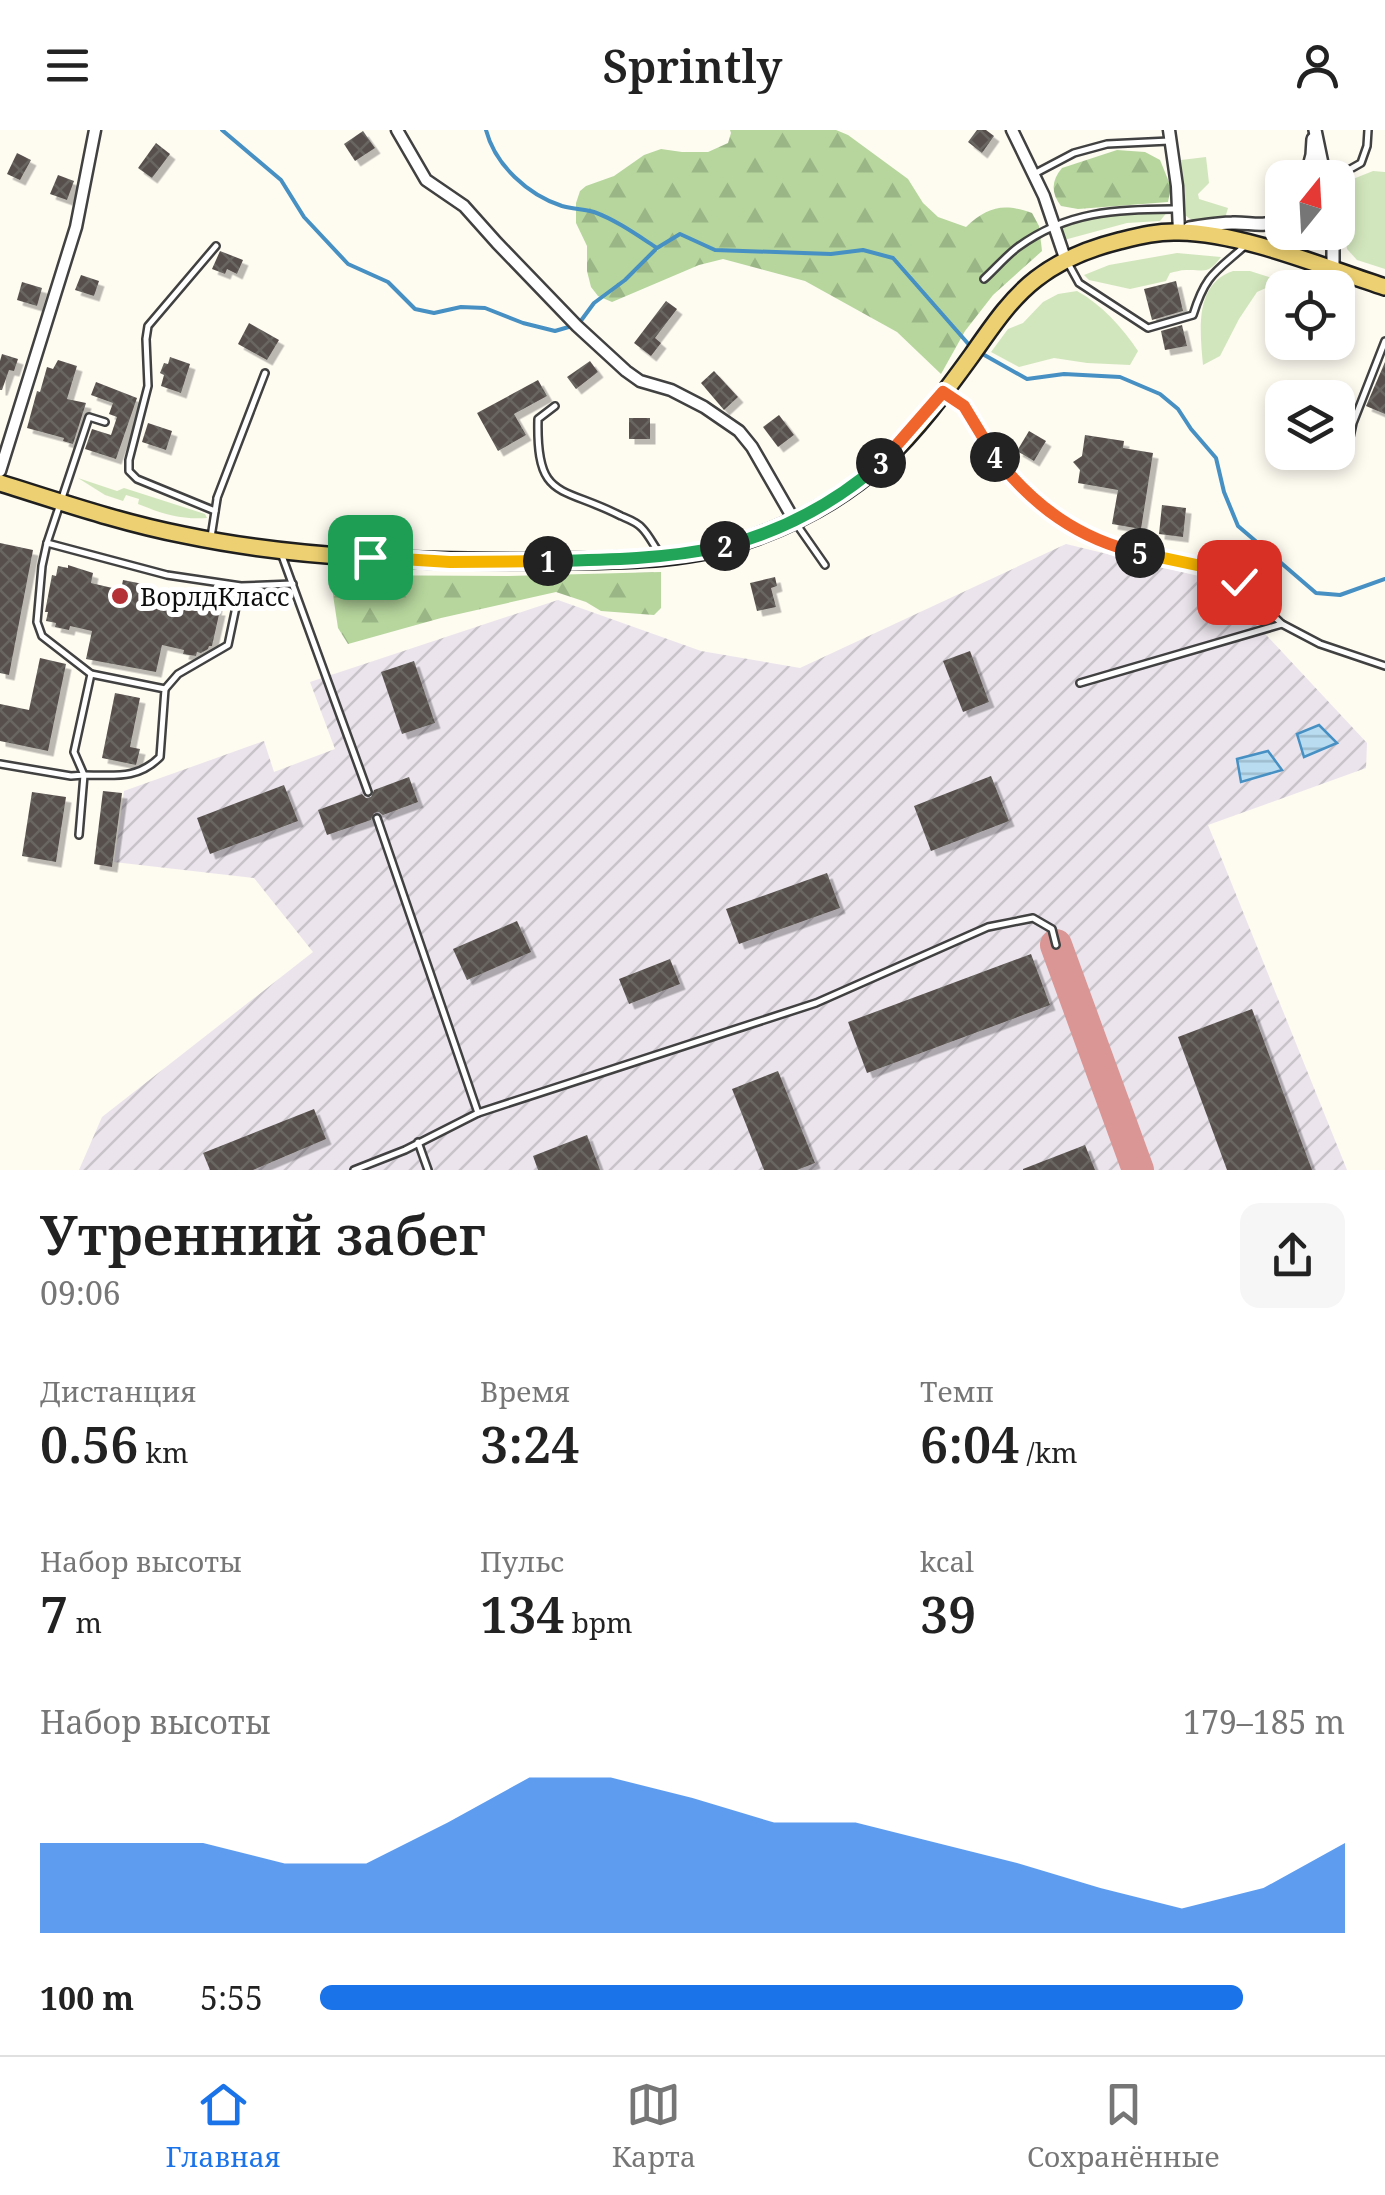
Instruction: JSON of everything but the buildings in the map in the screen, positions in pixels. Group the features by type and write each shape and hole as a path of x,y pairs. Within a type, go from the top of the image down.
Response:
{"main road":[{"path":"0,484 180,534 280,550 450,562 634,560 690,554 754,538 794,520 837,497 876,467 943,392 1012,302 1036,278 1066,261 1147,233 1179,230 1249,243 1333,270"},
{"path":"1355,277 1385,286"}],"street":[{"path":"0,471 76,226 95,130"},
{"path":"397,130 426,180 464,206 496,243 626,371 640,381 671,390 704,407 738,430 794,520"},
{"path":"1012,130 1034,174 1066,261"},
{"path":"1314,130 1321,160"},
{"path":"1311,160 1314,130"},
{"path":"1170,136 1179,230 1225,223 1265,225"},
{"path":"1333,250 1333,270"}],"lane":[{"path":"1355,167 1361,164 1368,130"},
{"path":"1034,174 1074,152 1170,136"},
{"path":"984,280 1016,248 1052,226 1102,212 1179,209"},
{"path":"1066,261 1078,283 1148,328 1193,316 1205,282 1249,243"},
{"path":"215,510 137,479 129,471 129,460 148,386 148,326 216,246"},
{"path":"1355,416 1385,341"},
{"path":"210,540 217,495 265,373"},
{"path":"943,392 964,406 996,459 1026,494 1066,524 1120,548 1211,568 1239,582 1282,624 1320,644 1385,666"},
{"path":"555,406 538,419 540,466 550,482 560,492 602,506 641,526 662,557"},
{"path":"105,422 89,416 47,543 36,622 42,636 91,674 165,689"},
{"path":"794,520 824,565"},
{"path":"47,543 167,574 240,586 292,584"},
{"path":"280,550 368,792"},
{"path":"0,764 72,776 136,774 150,767 160,757 165,689 178,674 228,645 240,586"},
{"path":"1080,683 1282,624"},
{"path":"78,835 84,775 74,752 91,674"},
{"path":"377,818 478,1113"},
{"path":"354,1170 478,1113 816,1003 988,927 1033,918 1052,929 1056,945"},
{"path":"418,1142 428,1170"}],"shaded area":[{"path":"1066,544 1215,580 1367,743 1366,768 1208,825 1347,1170 79,1170 102,1117 313,952 254,878 114,862 124,791 264,741 274,772 335,749 310,682 558,600 701,651 800,668"}],"green space":[{"path":"730,130 836,130 908,179 923,203 938,217 966,227 997,208 1032,213 1039,226 1042,251 993,295 965,331 941,374 897,332 805,281 723,259 699,265 612,302 598,296 591,287 587,246 576,223 580,191 661,149 708,152 728,143"},
{"path":"1117,150 1145,152 1160,160 1171,187 1168,202 1078,209 1061,206 1054,187 1062,168"},
{"path":"1206,157 1209,183 1198,194 1199,199 1228,208 1225,218 1199,221 1185,215 1181,160"},
{"path":"1373,171 1385,172 1385,269 1357,260 1348,250 1355,250 1355,178"},
{"path":"1168,211 1160,221 1127,223 1064,240 1056,234 1093,216"},
{"path":"1177,253 1221,257 1209,269 1170,273 1166,281 1130,289 1089,280 1084,275 1109,265"},
{"path":"1233,271 1250,271 1265,276 1265,288 1257,292 1239,319 1220,356 1203,365 1202,310 1211,286"},
{"path":"1077,291 1103,310 1132,342 1138,351 1130,365 1054,358 1019,367 991,352 1008,329 1023,323 1043,302"},
{"path":"78,478 117,491 124,488 205,514 207,518 163,513 126,495 123,501"},
{"path":"661,572 661,608 654,615 601,611 556,592 348,644 338,628 330,575 507,576"}],"water":[{"path":"1319,725 1337,743 1304,757 1297,734"},
{"path":"1268,751 1282,770 1241,782 1237,759"}],"waterway":[{"path":"222,130 281,180 304,217 348,264 388,282 415,309 434,313 461,307 485,308 555,331 572,326"},
{"path":"486,130 505,167 525,186 562,206 602,215 657,248 680,234 715,250 831,254 863,250 893,258 971,347"},
{"path":"580,322 594,303 655,250"},
{"path":"979,352 1027,379 1064,374 1120,377 1160,394 1178,409 1216,458 1238,526 1316,593 1340,595 1385,579"}],"taxiway":[{"path":"1056,945 1138,1170"}],"place":[{"name":"ВорлдКласс","path":"120,596"}],"route":[{"path":"370,557 450,562 634,560 690,554 754,538 811,512 867,476 943,392 964,406 996,459 1026,494 1066,524 1120,548 1211,568 1239,582"}]}
